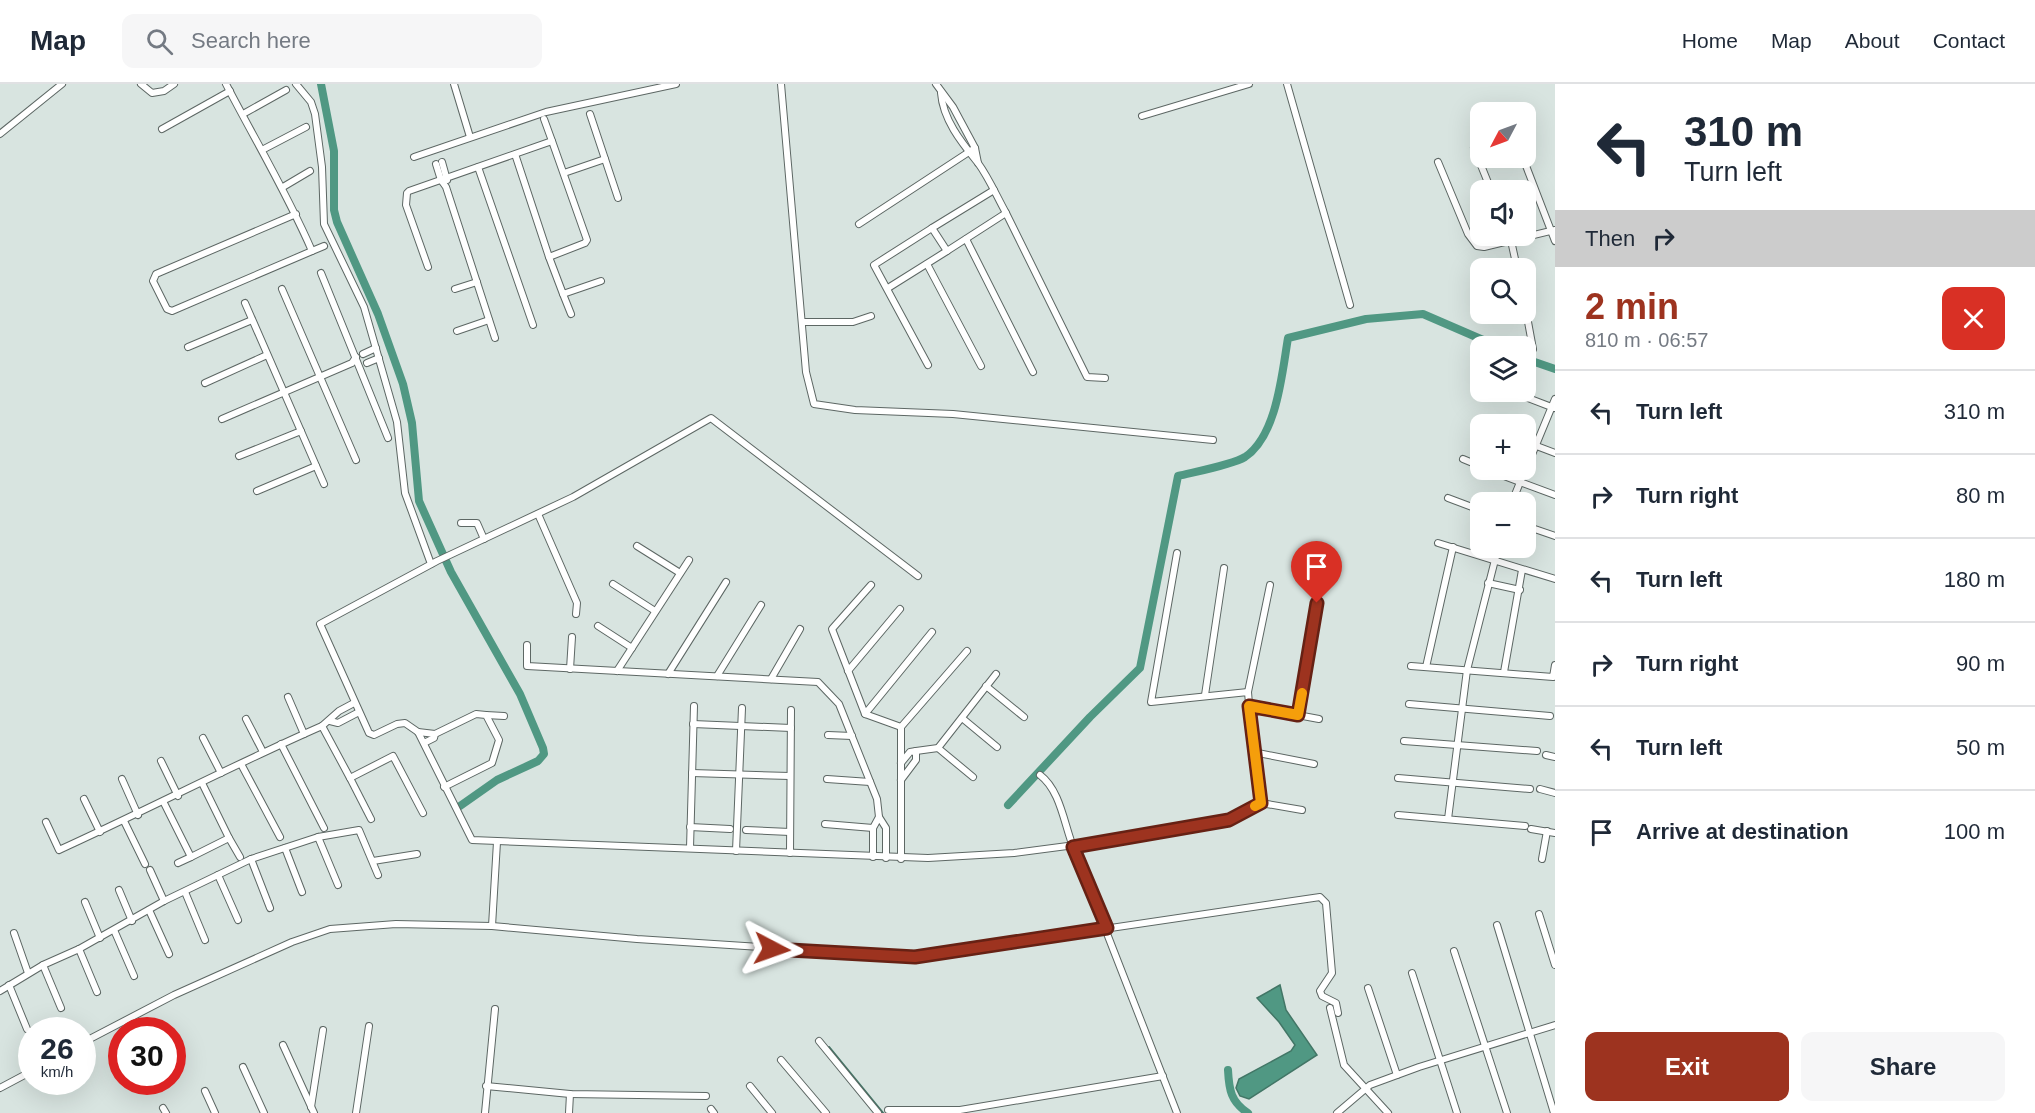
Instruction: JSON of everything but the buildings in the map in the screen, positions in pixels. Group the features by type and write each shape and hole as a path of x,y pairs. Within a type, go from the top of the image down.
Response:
{"street":[{"path":"0,134 62,84"},
{"path":"141,84 152,93 164,91 174,84"},
{"path":"226,84 283,187 312,251"},
{"path":"296,84 310,102 315,114 322,167 324,224 364,307 397,422 405,493 434,562"},
{"path":"454,84 470,137"},
{"path":"414,157 562,108 676,84"},
{"path":"781,84 806,372 812,400 817,406 855,411 953,414 1213,440"},
{"path":"936,84 942,106 967,153 978,163 994,190 1087,376 1105,378"},
{"path":"1142,116 1249,84"},
{"path":"1287,84 1350,305"},
{"path":"243,114 286,90"},
{"path":"162,129 230,92"},
{"path":"940,93 953,107 975,148 978,163"},
{"path":"590,114 618,198"},
{"path":"544,119 588,240 583,245 549,257"},
{"path":"262,150 306,127"},
{"path":"428,267 404,198 409,191 552,141"},
{"path":"859,224 975,148"},
{"path":"434,151 495,338"},
{"path":"515,154 549,257 571,314"},
{"path":"564,174 605,159"},
{"path":"1438,162 1470,235"},
{"path":"478,167 533,325"},
{"path":"1527,168 1554,231 1555,241"},
{"path":"283,187 310,171"},
{"path":"928,366 888,288 874,266 994,190"},
{"path":"888,288 1006,213"},
{"path":"296,214 156,274 153,281 167,309 172,311 324,246"},
{"path":"932,228 947,251"},
{"path":"1536,234 1554,231"},
{"path":"966,238 1033,372"},
{"path":"927,264 981,366"},
{"path":"321,273 360,360 388,438"},
{"path":"563,294 601,281"},
{"path":"455,289 477,282"},
{"path":"282,289 356,460"},
{"path":"245,303 324,484"},
{"path":"802,322 853,322 872,316"},
{"path":"188,347 252,320"},
{"path":"457,331 489,320"},
{"path":"222,419 321,378 360,360 376,348"},
{"path":"205,383 267,355"},
{"path":"360,360 379,358"},
{"path":"1555,399 1554,408 1536,446 1555,453"},
{"path":"1536,401 1554,408"},
{"path":"918,576 711,418 637,462 538,514 434,562 320,624 369,733 374,735 397,724 405,723 418,732 472,840 900,859 1014,853 1073,847 1229,820 1261,803 1302,810"},
{"path":"239,456 301,431"},
{"path":"1463,459 1470,462"},
{"path":"257,491 316,466"},
{"path":"1515,480 1555,495"},
{"path":"1516,492 1520,482"},
{"path":"1448,498 1470,506"},
{"path":"538,514 577,603 576,614"},
{"path":"461,523 477,523 484,539"},
{"path":"1536,529 1555,536"},
{"path":"1438,543 1555,579"},
{"path":"637,546 680,573"},
{"path":"1426,667 1453,547"},
{"path":"1178,553 1151,702 1248,692"},
{"path":"617,671 689,560"},
{"path":"1448,819 1467,670 1494,560"},
{"path":"1205,695 1224,568"},
{"path":"1503,672 1520,591 1522,570"},
{"path":"668,674 726,582"},
{"path":"1488,583 1520,591"},
{"path":"613,584 655,611"},
{"path":"871,585 832,629 865,714 901,727"},
{"path":"1261,803 1253,752 1248,692 1270,585"},
{"path":"1298,715 1317,603"},
{"path":"717,676 761,605"},
{"path":"848,671 900,609"},
{"path":"598,626 632,648"},
{"path":"771,679 800,629"},
{"path":"865,714 932,632"},
{"path":"570,669 572,637"},
{"path":"526,645 527,666 818,682 839,704 877,799 879,817 886,828 886,858"},
{"path":"900,859 901,727 967,651"},
{"path":"1411,666 1554,677 1555,665"},
{"path":"901,764 910,752 938,748 996,674"},
{"path":"987,687 1024,717"},
{"path":"288,697 304,734"},
{"path":"46,822 59,850 164,803 263,752 322,726 339,711 354,703"},
{"path":"1409,704 1550,716"},
{"path":"690,848 694,706"},
{"path":"1249,706 1319,719"},
{"path":"736,850 742,708"},
{"path":"790,853 791,710"},
{"path":"330,721 338,723 359,712"},
{"path":"418,732 435,734 476,714 504,716"},
{"path":"444,786 492,763 499,740 486,715"},
{"path":"962,718 997,747"},
{"path":"246,719 263,752"},
{"path":"693,724 791,728"},
{"path":"322,726 371,819"},
{"path":"424,743 434,738 435,734"},
{"path":"828,735 852,736"},
{"path":"203,738 221,773"},
{"path":"1404,741 1537,751"},
{"path":"281,744 324,828"},
{"path":"938,748 973,777"},
{"path":"901,780 916,760 916,751"},
{"path":"1253,752 1314,764"},
{"path":"1546,755 1555,757"},
{"path":"350,778 393,756 423,813"},
{"path":"161,761 178,796"},
{"path":"241,764 279,837"},
{"path":"692,773 790,776"},
{"path":"1040,775 1056,796 1073,847 1107,928 1177,1113"},
{"path":"1398,778 1530,789"},
{"path":"827,779 870,782"},
{"path":"122,780 138,814"},
{"path":"202,783 240,857"},
{"path":"1540,789 1555,793"},
{"path":"84,799 100,832"},
{"path":"164,803 191,856"},
{"path":"1398,815 1524,826"},
{"path":"873,857 873,828 879,817"},
{"path":"124,821 145,864"},
{"path":"825,824 873,828"},
{"path":"690,827 730,829"},
{"path":"1531,829 1555,833"},
{"path":"0,991 43,964 79,949 164,901 251,859 318,837 359,830 378,874"},
{"path":"746,830 790,832"},
{"path":"1542,859 1547,831"},
{"path":"318,837 338,885"},
{"path":"178,863 229,838"},
{"path":"492,926 497,842"},
{"path":"285,848 302,892"},
{"path":"373,861 417,854"},
{"path":"251,859 270,908"},
{"path":"150,870 164,901"},
{"path":"218,875 238,920"},
{"path":"119,890 132,921"},
{"path":"185,892 205,940"},
{"path":"96,1036 174,995 292,942 330,928 396,924 492,926 637,939 906,957 1320,897 1326,903 1332,973 1320,991 1322,996 1336,1003 1338,1012"},
{"path":"85,902 100,938"},
{"path":"149,910 169,954"},
{"path":"1539,914 1555,965"},
{"path":"1497,926 1554,1113"},
{"path":"114,930 134,976"},
{"path":"14,933 28,973"},
{"path":"79,949 97,992"},
{"path":"1454,951 1507,1113"},
{"path":"43,964 60,1008"},
{"path":"1412,973 1454,1111"},
{"path":"9,985 22,1017"},
{"path":"1368,988 1397,1075"},
{"path":"1330,1008 1344,1065 1388,1113"},
{"path":"485,1113 495,1009"},
{"path":"1337,1113 1365,1089 1397,1075 1555,1025"},
{"path":"356,1113 369,1026"},
{"path":"312,1110 323,1030"},
{"path":"819,1041 878,1113"},
{"path":"283,1045 312,1110"},
{"path":"781,1060 826,1113"},
{"path":"243,1066 264,1113"},
{"path":"888,1110 960,1111 1162,1076"},
{"path":"0,1088 18,1078"},
{"path":"486,1086 570,1094 705,1096"},
{"path":"750,1086 772,1113"},
{"path":"205,1091 215,1113"},
{"path":"570,1094 570,1113"}],"shaded area":[{"path":"1280,985 1286,1010 1317,1055 1249,1099 1240,1096 1236,1088 1239,1079 1291,1051 1295,1045 1279,1022 1257,998"}],"waterway":[{"path":"321,84 334,151 334,210 337,222 378,314 403,384 412,423 419,501 451,572 520,694 543,748 544,754 538,761 497,780 460,806"},
{"path":"1008,805 1090,717 1140,668 1178,476 1239,460 1256,447 1271,419 1276,403 1288,338 1366,319 1423,314 1474,336"},
{"path":"1536,362 1555,369"},
{"path":"829,1047 883,1113"},
{"path":"1228,1070 1234,1100 1248,1113"}],"slow traffic":[{"path":"1255,806 1261,803 1249,706 1298,715 1302,693"}],"route":[{"path":"772,949 915,957 1107,928 1073,847 1229,820 1261,803 1249,706 1298,715 1317,603"}]}
